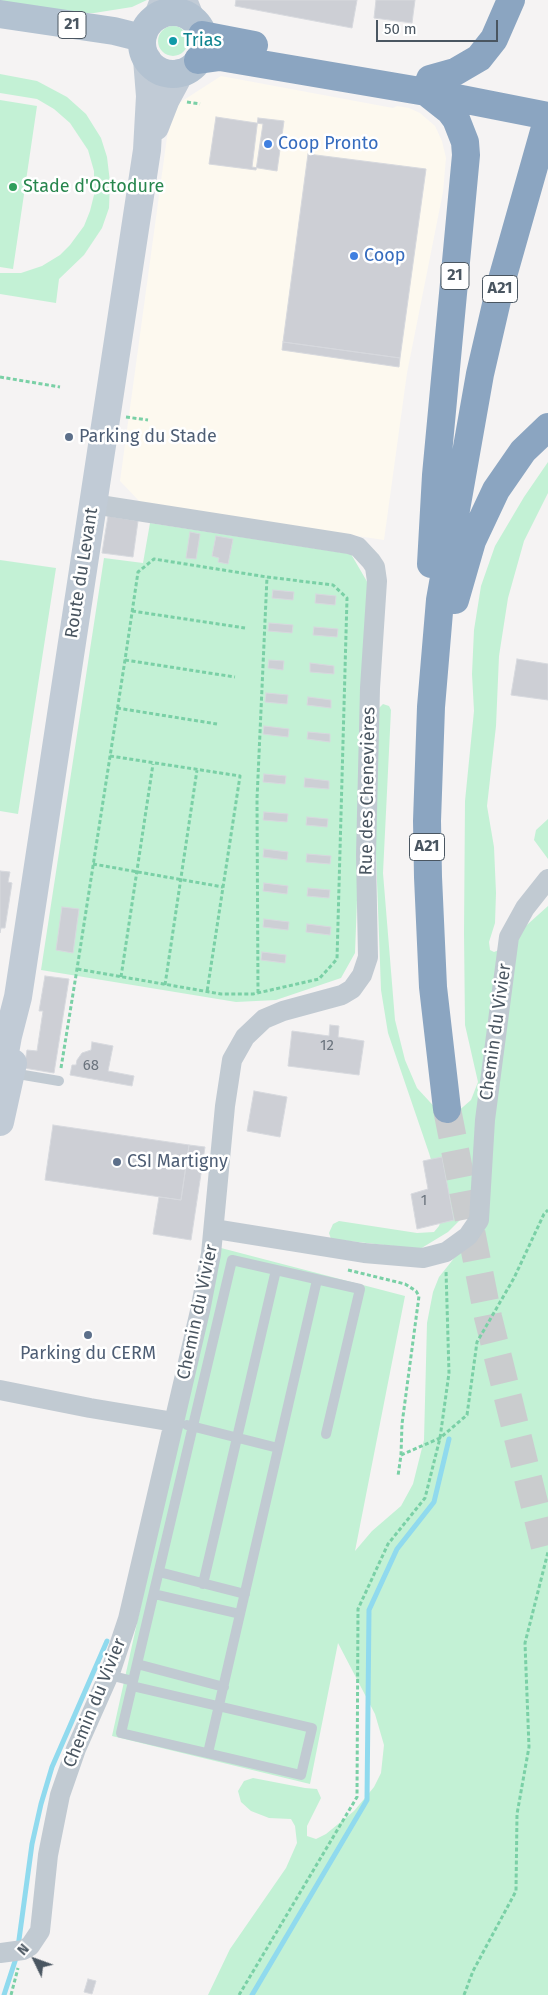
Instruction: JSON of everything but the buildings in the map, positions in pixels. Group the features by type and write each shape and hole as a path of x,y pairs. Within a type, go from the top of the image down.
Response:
{"highway":[{"path":"428,85 479,58 494,39 511,0"},
{"name":"21","path":"191,37 220,57 428,85 456,119 465,142 466,155 432,531 429,615 431,706"},
{"path":"428,85 501,99 548,116"},
{"path":"501,99 548,99"},
{"name":"A21","path":"448,1109 433,987 427,822 431,706 440,600 480,374 501,283 548,116"},
{"name":"A21","path":"464,464 548,175"},
{"path":"431,706 460,580 481,519 510,467 523,450 548,427"}],"main road":[{"name":"21","path":"0,14 114,31 145,49 159,70 169,73 191,37 173,12 161,8 146,28 145,49"}],"street":[{"name":"Route du Levant","path":"147,150 191,37"},
{"name":"Route du Levant","path":"0,1122 6,1077 8,1036 18,997 147,150 150,96 145,49"},
{"name":"Rue des Chenevières","path":"93,504 349,544 364,553 371,561 376,573 370,697 366,855 368,952 366,964 358,982 348,992 271,1016 251,1030 238,1048 232,1060 229,1074 214,1229"},
{"name":"Chemin du Vivier","path":"23,1950 30,1946 37,1938 42,1922 48,1855 60,1795 76,1748 109,1676 128,1619 183,1424 214,1229 379,1255 423,1258 446,1252 468,1236 479,1220 484,1120 509,937 525,908 548,879"},
{"path":"0,1390 183,1424"},
{"path":"0,1953 23,1950"}],"lane":[{"path":"6,1077 60,1081"},
{"path":"109,1676 133,1684 312,1728 301,1775 121,1733 133,1684 159,1572 183,1424 232,1260 360,1289 326,1434"},
{"path":"203,1584 276,1270"},
{"path":"208,1753 316,1280"},
{"path":"183,1424 278,1448"},
{"path":"159,1572 245,1594"},
{"path":"154,1594 240,1614"},
{"path":"137,1664 224,1687"}],"path":[{"path":"0,377 60,387"},
{"path":"121,416 148,420"},
{"path":"60,1081 77,969 93,864 110,756 117,708 125,660 138,572 154,559 267,577 333,585 347,598 337,959 319,979 258,992 221,994 77,969"},
{"path":"258,992 257,799 267,577"},
{"path":"132,611 245,628"},
{"path":"125,660 235,677"},
{"path":"117,708 217,724"},
{"path":"110,756 240,776 207,992"},
{"path":"121,977 153,764"},
{"path":"165,985 197,770"},
{"path":"93,864 223,887"},
{"path":"401,1455 440,1438 467,1415 477,1342 514,1278 544,1214 548,1210"},
{"path":"239,1995 357,1798 358,1609 388,1544 425,1498 440,1438 449,1373 446,1252"},
{"path":"398,1476 402,1424"},
{"path":"464,1995 473,1970 516,1891 517,1814 529,1747 525,1643 548,1552"},
{"path":"11,1995 23,1950"}],"shaded area":[{"path":"221,76 393,108 397,106 409,108 420,113 435,126 442,141 446,158 443,192 407,373 384,540 142,504 120,481 167,137 176,105"}],"green space":[{"path":"0,0 147,0 132,7 94,13 61,13 0,3"},
{"path":"173,26 183,31 188,41 183,51 173,56 163,51 158,41 163,31"},
{"path":"0,74 37,81 67,97 86,114 101,138 107,157 110,182 109,208 102,228 84,255 59,279 56,303 0,294 0,273 21,273 42,266 60,255 70,245 84,226 90,211 94,195 94,171 88,150 70,123 54,109 37,99 0,93"},
{"name":"Stade d'Octodure","path":"0,100 37,106 13,269 0,267"},
{"path":"548,462 548,493 524,541 508,598 499,656 496,726 487,806 494,847 496,893 495,923 489,942 490,950 494,952 499,950 548,906 548,1995 208,1995 230,1949 286,1868 297,1843 295,1826 291,1819 269,1818 251,1811 241,1802 238,1791 244,1781 253,1778 317,1789 321,1798 307,1826 307,1836 316,1839 326,1834 354,1811 374,1787 381,1773 384,1745 375,1714 338,1643 310,1784 112,1736 177,1442 221,1248 405,1296 355,1551 372,1531 401,1506 413,1484 424,1440 427,1323 433,1292 439,1277 459,1252 474,1206 448,1232 420,1249 331,1239 329,1233 333,1224 339,1221 417,1233 434,1232 439,1226 443,1213 440,1190 429,1153 388,1033 381,990 375,827 379,708 383,704 389,706 391,710 383,873 395,1020 405,1060 417,1088 441,1114 456,1113 471,1100 478,1082 465,1025 464,933 465,801 474,711 472,674 474,630 481,586 495,546 524,497"},
{"path":"150,523 351,554 369,585 355,953 341,978 276,1000 236,1002 41,970 104,558 143,563"},
{"path":"0,560 56,568 18,814 0,811"},
{"path":"548,819 548,859 534,840 536,830"}],"waterway":[{"path":"252,1995 367,1800 369,1610 397,1549 434,1502 449,1439"},
{"path":"18,1947 32,1844 41,1804 52,1767 107,1641"},
{"path":"4,1995 17,1955"}],"tunnel":[{"path":"447,1109 488,1317 548,1559"}],"place":[{"name":"Trias","path":"173,41"},
{"name":"Coop Pronto","path":"268,144"},
{"name":"Stade d'Octodure","path":"13,187"},
{"name":"Coop","path":"354,256"},
{"name":"Parking du Stade","path":"69,437"},
{"name":"CSI Martigny","path":"117,1162"},
{"name":"Parking du CERM","path":"88,1335"}]}
